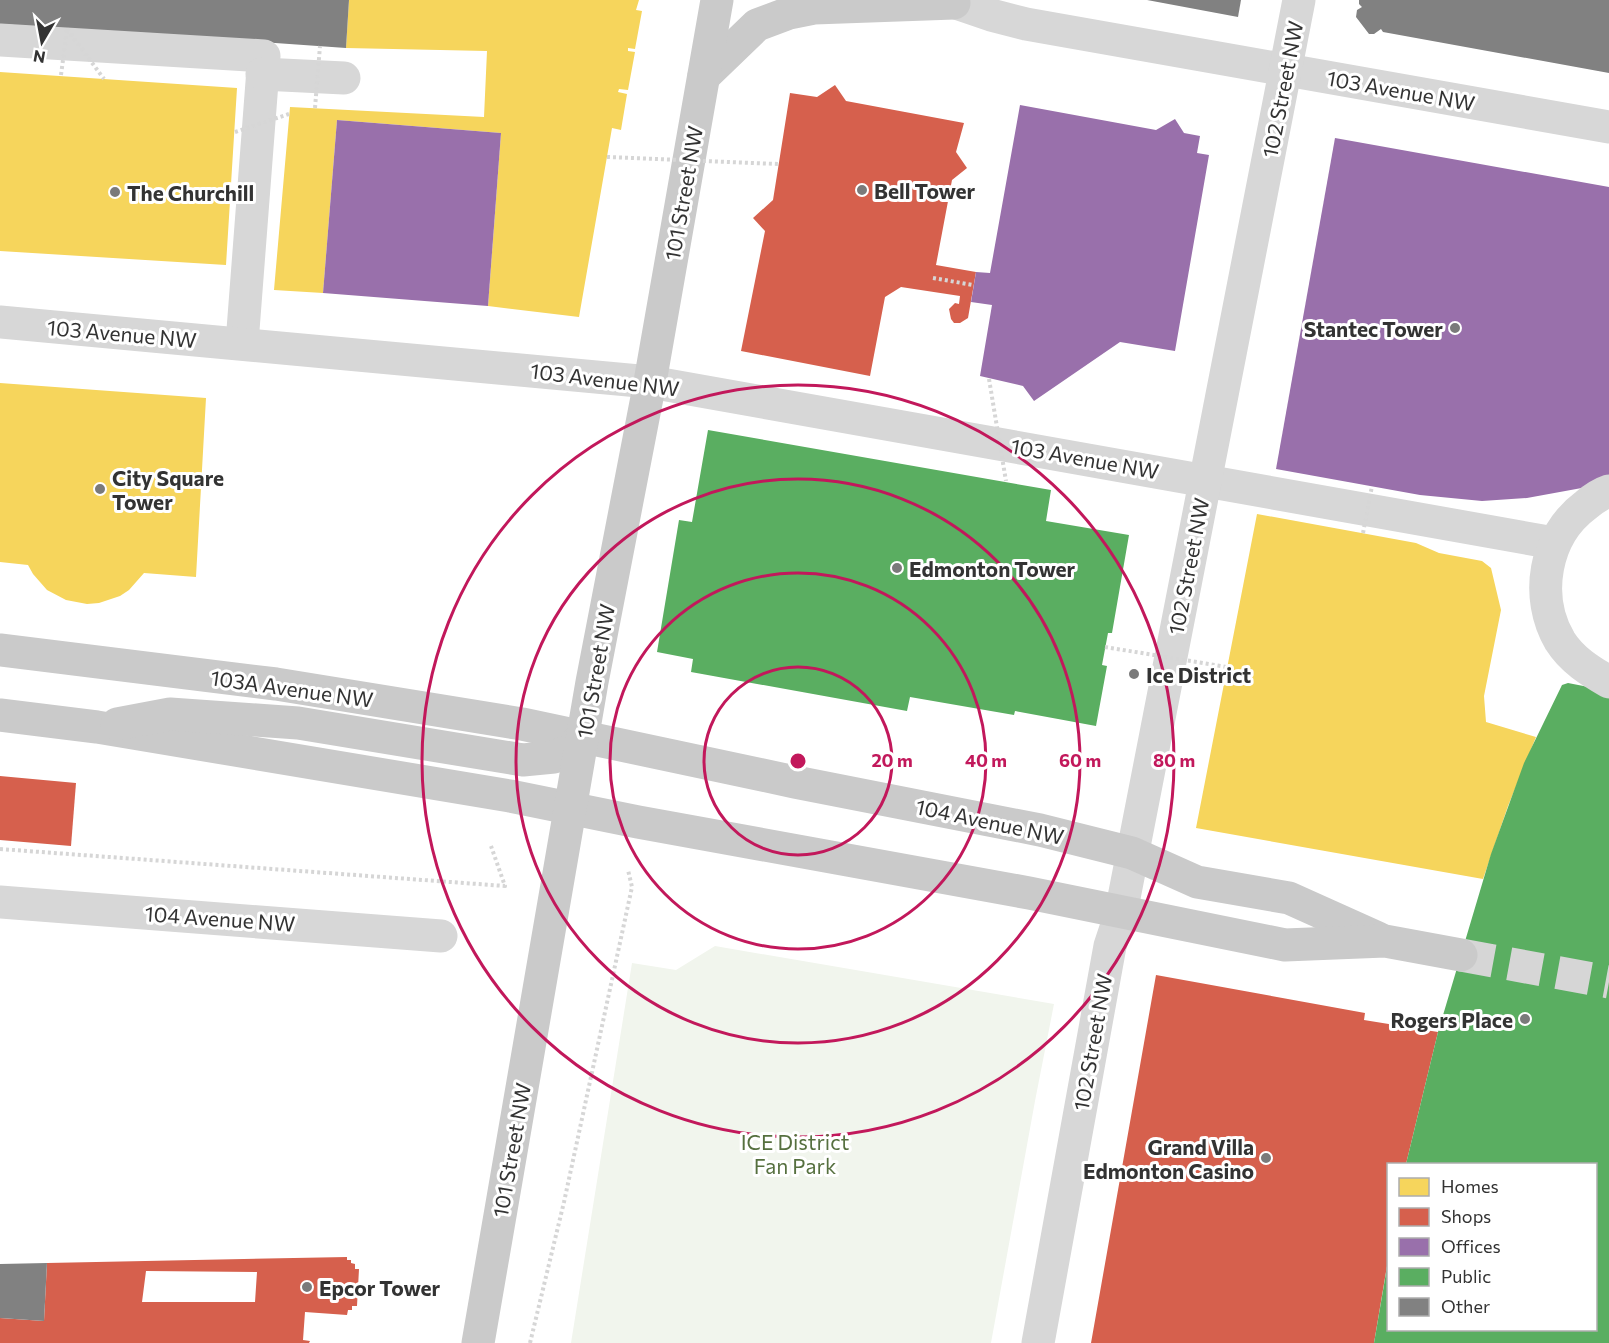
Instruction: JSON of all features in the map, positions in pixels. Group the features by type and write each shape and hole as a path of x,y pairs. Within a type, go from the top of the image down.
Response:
{"main road":[{"name":"101 Street NW","path":"478,1343 570,808 650,382 717,0"},
{"path":"704,76 757,25 789,13 814,8 950,2"},
{"path":"0,636 44,654"},
{"name":"103A Avenue NW","path":"0,650 276,684 583,736"},
{"path":"97,728 170,714 298,723 523,760 554,757 571,750 583,736"},
{"path":"0,715 97,728 510,796 570,808"},
{"name":"104 Avenue NW","path":"583,736 795,782 1040,830 1132,853 1197,882 1289,898 1385,941"},
{"name":"104 Avenue NW","path":"570,808 1029,893 1285,945 1385,941 1461,955"}],"street":[{"name":"102 Street NW","path":"1038,1343 1110,946 1121,913 1299,0"},
{"name":"103 Avenue NW","path":"950,2 1026,24 1609,127"},
{"path":"0,40 264,56 242,343"},
{"path":"262,74 344,78"},
{"name":"103 Avenue NW","path":"0,322 650,382 1554,543"},
{"path":"1609,491 1601,494 1574,514 1554,543 1545,575 1547,609 1560,642 1583,667 1609,682"},
{"name":"104 Avenue NW","path":"0,902 441,936"}],"path":[{"path":"61,75 67,29 104,78"},
{"path":"315,108 320,46"},
{"path":"235,132 289,114"},
{"path":"607,157 778,164"},
{"path":"933,278 973,285"},
{"path":"989,379 1006,481"},
{"path":"1363,533 1372,486"},
{"path":"1105,647 1227,667"},
{"path":"0,849 505,886 491,846"},
{"path":"530,1343 564,1202 632,887 628,870"}],"green space":[{"name":"ICE District Fan Park","path":"715,946 1054,1004 991,1343 571,1343 632,963 676,970"}],"building: Homes":[{"path":"349,0 639,0 636,10 642,11 635,49 628,48 628,51 635,52 628,90 619,89 618,92 627,94 621,130 612,128 579,317 488,306 501,133 337,120 323,293 274,290 290,107 484,117 487,51 346,48"},
{"name":"The Churchill","path":"0,72 237,88 226,265 0,251"},
{"name":"City Square Tower","path":"0,383 206,398 196,577 144,573 129,590 120,596 99,603 87,604 66,600 47,590 28,565 0,562"},
{"path":"1257,514 1416,543 1439,553 1482,561 1491,568 1501,610 1484,696 1486,722 1536,737 1508,806 1483,879 1196,828"}],"building: Shops":[{"name":"Bell Tower","path":"835,85 846,101 964,123 956,152 967,168 952,180 936,265 976,272 968,318 960,323 954,323 951,319 949,309 955,303 959,304 960,296 901,287 885,297 870,376 741,351 765,231 753,218 773,200 790,93 817,97"},
{"path":"0,776 76,783 71,846 0,840"},
{"name":"Grand Villa Edmonton Casino","path":"1156,975 1365,1013 1364,1020 1438,1032 1406,1163 1387,1163 1387,1266 1374,1343 1091,1343"},
{"path":"347,1257 347,1260 355,1264 355,1269 359,1269 357,1306 352,1306 352,1310 348,1310 347,1315 305,1312 303,1340 310,1341 309,1343 0,1343 0,1318 44,1321 47,1263","holes":["146,1271 257,1272 255,1302 142,1302"]}],"building: Offices":[{"path":"1020,105 1156,130 1175,119 1184,133 1200,136 1197,153 1209,155 1175,351 1120,342 1034,401 1023,386 980,376 992,305 971,302 976,272 990,273"},
{"path":"337,120 501,133 488,306 323,293"},
{"name":"Stantec Tower","path":"1335,138 1609,187 1609,483 1527,498 1482,501 1420,495 1276,469"}],"building: Public":[{"name":"Edmonton Tower","path":"708,430 1051,490 1046,521 1129,535 1112,633 1108,633 1102,665 1107,666 1096,726 1015,711 1014,715 910,697 907,711 691,672 693,659 657,652 679,520 692,522"},
{"name":"Rogers Place","path":"1568,683 1609,691 1609,1343 1374,1343 1387,1267 1387,1331 1597,1331 1597,1163 1406,1163 1438,1032 1491,854 1524,763 1562,685"}],"building: Other":[{"path":"0,0 349,0 346,48 0,24"},
{"path":"1147,0 1241,0 1238,17"},
{"path":"1359,0 1609,0 1609,73 1383,32 1381,29 1374,34 1369,34 1356,17 1357,10 1362,7"},
{"path":"47,1263 44,1321 0,1318 0,1264"}],"tunnel":[{"path":"1461,955 1609,982"}],"place":[{"name":"Bell Tower","path":"862,190"},
{"name":"The Churchill","path":"115,192"},
{"name":"Stantec Tower","path":"1455,328"},
{"name":"City Square Tower","path":"100,489"},
{"name":"Edmonton Tower","path":"897,568"},
{"name":"Ice District","path":"1134,674"},
{"name":"Rogers Place","path":"1525,1019"},
{"name":"Grand Villa Edmonton Casino","path":"1266,1158"},
{"name":"Epcor Tower","path":"307,1287"}]}
